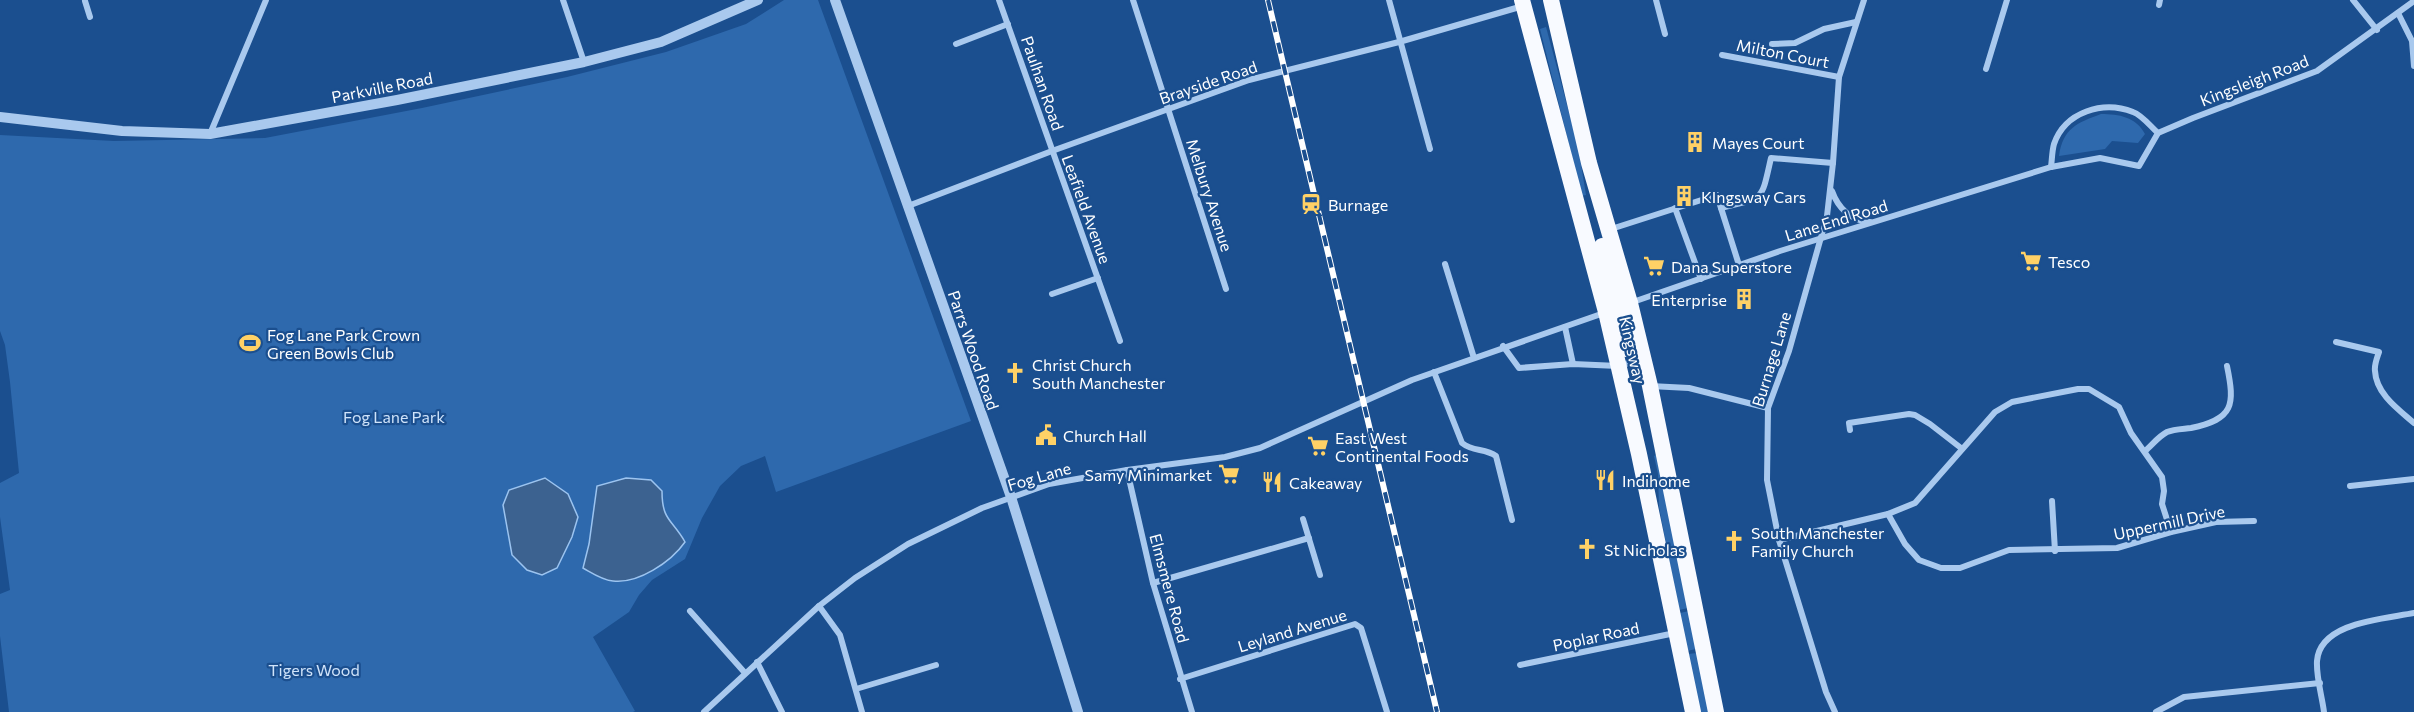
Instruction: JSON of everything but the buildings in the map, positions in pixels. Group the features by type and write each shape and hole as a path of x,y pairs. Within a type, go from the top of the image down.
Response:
{"highway":[{"name":"Kingsway","path":"1551,0 1589,163 1630,303 1650,386 1655,450 1716,712"},
{"name":"Kingsway","path":"1523,3 1606,312 1624,364 1649,504 1693,712"},
{"path":"1589,163 1589,198 1614,292 1614,302 1606,312"},
{"path":"1630,303 1620,317 1624,364 1655,450 1649,504"}],"street":[{"path":"84,0 90,18"},
{"path":"210,134 266,0"},
{"path":"562,0 584,62"},
{"name":"Parkville Road","path":"0,117 122,131 210,134 397,100 584,62 661,42 758,0"},
{"name":"Parrs Wood Road","path":"835,0 1011,497 1078,712"},
{"name":"Paulhan Road","path":"999,0 1052,150"},
{"name":"Melbury Avenue","path":"1132,0 1226,289"},
{"path":"1389,0 1430,149"},
{"path":"1656,0 1665,34"},
{"name":"Burnage Lane","path":"1834,712 1779,540 1767,480 1768,408 1789,351 1821,239 1831,187 1839,78 1864,0"},
{"path":"1986,69 2007,0"},
{"path":"2353,0 2377,30"},
{"name":"Kingsleigh Road","path":"2158,133 2317,71 2377,30 2414,1"},
{"name":"Brayside Road","path":"908,206 1052,150 1249,80 1399,42 1523,3"},
{"path":"2398,13 2412,41 2414,66"},
{"path":"1772,44 1795,43 1824,29 1856,22"},
{"name":"Paulhan Road","path":"956,44 1008,24"},
{"name":"Milton Court","path":"1722,55 1839,78"},
{"path":"2051,167 2054,144 2062,128 2078,114 2098,108 2119,108 2135,112 2158,133"},
{"name":"Lane End Road","path":"1630,303 1873,222 2051,167 2100,158 2139,166 2158,133"},
{"name":"Leafield Avenue","path":"1052,150 1120,341"},
{"path":"1722,208 1755,200 1764,192 1771,158 1833,164"},
{"path":"1831,187 1835,200 1846,213 1863,222 1873,222"},
{"path":"1608,230 1718,195 1740,266"},
{"path":"1676,208 1701,279"},
{"path":"1445,264 1474,358"},
{"name":"Leafield Avenue","path":"1052,294 1098,278"},
{"name":"Fog Lane","path":"704,712 819,606 855,578 901,548 982,508 1049,484 1127,470 1225,457 1260,448 1387,390 1503,346 1565,327 1630,303"},
{"path":"1565,327 1574,364"},
{"path":"2336,342 2379,352 2375,371 2380,389 2389,401 2414,423"},
{"path":"1503,346 1519,368 1574,364 1624,364"},
{"path":"2145,451 2167,432 2210,423 2229,408 2231,386 2227,366"},
{"path":"1434,372 1462,443 1470,449 1487,451 1496,456 1512,520"},
{"path":"1650,386 1689,388 1768,408"},
{"path":"1779,540 1888,514 1915,503 1995,412 2012,402 2078,389 2089,389 2119,407 2131,433 2162,477 2164,492 2162,504 2171,532"},
{"path":"1850,430 1849,423 1909,414 1921,417 1961,448"},
{"name":"Elmsmere Road","path":"1127,470 1153,583 1180,679 1192,712"},
{"path":"2350,486 2414,479"},
{"path":"2052,501 2055,551"},
{"name":"Uppermill Drive","path":"1888,514 1905,543 1919,560 1941,568 1960,568 2009,550 2055,551 2117,548 2216,522 2254,521"},
{"path":"1304,519 1320,574"},
{"path":"1153,583 1309,538"},
{"path":"819,606 840,635 862,712"},
{"path":"690,610 745,673"},
{"path":"2324,712 2317,662 2320,649 2328,637 2342,628 2414,613"},
{"name":"Leyland Avenue","path":"1180,679 1355,624 1361,628 1387,712"},
{"name":"Poplar Road","path":"1520,665 1677,633"},
{"path":"757,662 782,712"},
{"path":"856,689 936,665"},
{"path":"2156,712 2184,697 2320,683"}],"green space":[{"name":"Fog Lane Park","path":"784,0 818,0 971,421 776,492 765,456 741,466 720,486 702,518 685,559 652,580 639,595 629,612 593,637 635,711 633,712 9,712 0,636 0,594 10,590 0,517 0,483 19,473 10,382 5,345 0,331 0,135 114,141 265,138 567,77 666,52 746,24"},
{"path":"1546,27 1578,146 1586,195 1582,196 1540,29"},
{"path":"2101,114 2132,120 2145,134 2138,143 2112,141 2105,149 2059,156 2064,139 2072,128"},
{"path":"1656,455 1688,608 1679,610 1659,507 1658,474 1654,456"},
{"path":"1689,611 1696,649 1687,651 1680,613"},
{"path":"1697,653 1709,712 1700,712 1688,654"}],"shaded area":[{"path":"545,478 568,494 578,517 572,537 557,568 542,575 527,570 512,555 503,505 509,490"},
{"path":"626,478 651,480 662,491 666,514 685,542 663,564 653,570 633,579 613,581 601,578 583,568 589,544 597,486"}],"railway":[{"path":"1268,0 1437,712"}],"place":[{"name":"Mayes Court","path":"1695,142"},
{"name":"KIngsway Cars","path":"1684,196"},
{"name":"Burnage","path":"1311,204"},
{"name":"Tesco","path":"2031,261"},
{"name":"Dana Superstore","path":"1654,266"},
{"name":"Enterprise","path":"1744,299"},
{"name":"Fog Lane Park Crown Green Bowls Club","path":"250,343"},
{"name":"Christ Church South Manchester","path":"1015,373"},
{"name":"Church Hall","path":"1046,435"},
{"name":"East West Continental Foods","path":"1318,446"},
{"name":"Samy Minimarket","path":"1229,474"},
{"name":"Indihome","path":"1605,480"},
{"name":"Cakeaway","path":"1272,482"},
{"name":"South Manchester Family Church","path":"1734,541"},
{"name":"St Nicholas","path":"1587,549"}],"park label":[{"name":"Tigers Wood","path":"314,669"}]}
